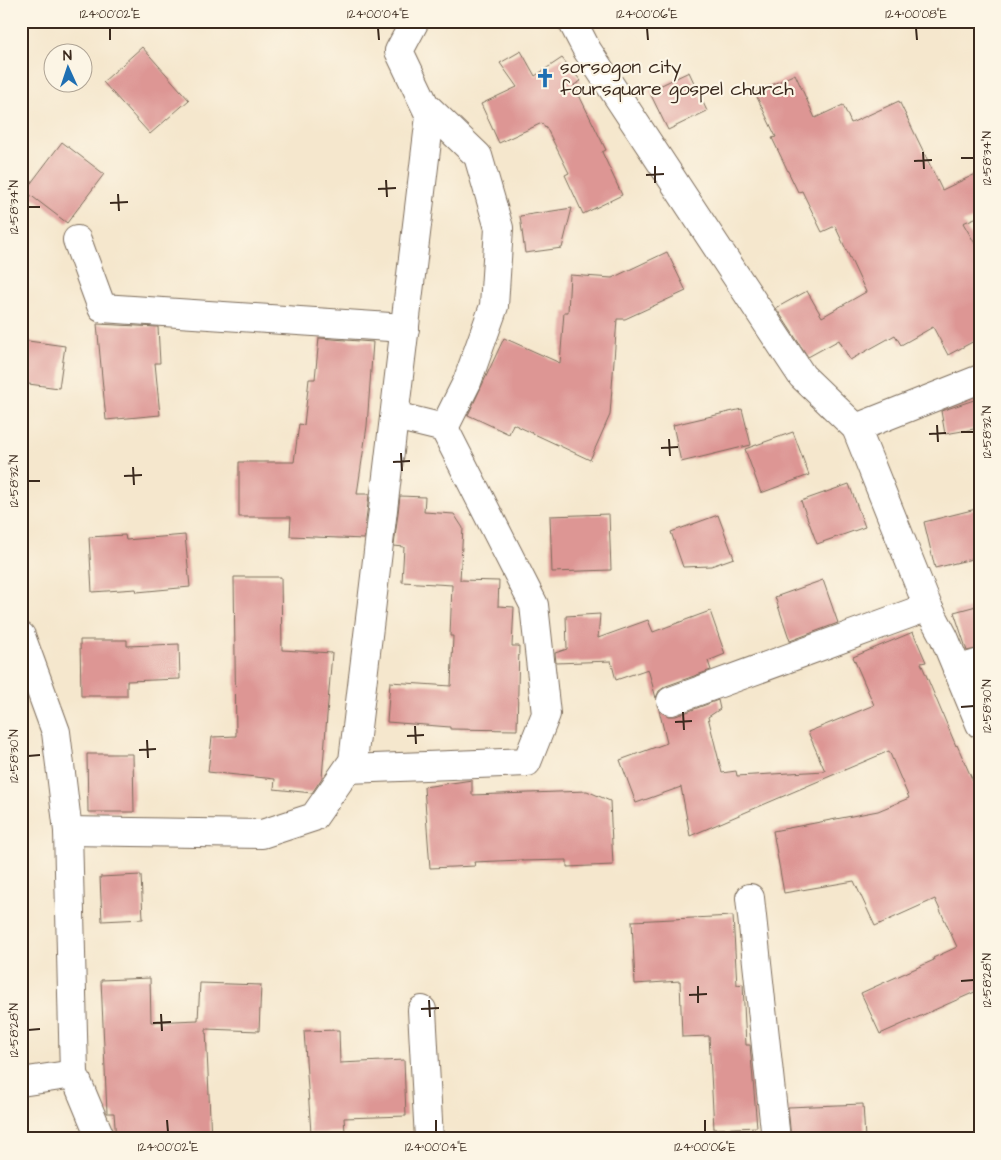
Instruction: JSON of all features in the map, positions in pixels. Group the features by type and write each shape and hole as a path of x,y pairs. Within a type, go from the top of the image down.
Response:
{"street":[{"path":"68,831 262,834 314,818 353,761 430,116 400,51 415,21"},
{"path":"572,21 587,50 802,376 856,428 928,607 944,637 969,667 980,724"},
{"path":"427,108 478,156 499,228 494,306 467,382 444,428"},
{"path":"78,240 102,308 405,328"},
{"path":"856,428 980,379"},
{"path":"348,769 527,762 546,714 534,605 444,428 395,416"},
{"path":"671,701 928,607"},
{"path":"21,636 56,732 68,831 74,1074 101,1139"},
{"path":"750,898 776,1139"},
{"path":"422,1010 429,1139"},
{"path":"21,1082 74,1074"}],"building":[{"path":"142,47 189,100 150,134 103,82"},
{"path":"521,51 535,76 562,58 581,81 574,85 606,150 602,152 622,195 583,214 565,175 569,173 546,127 542,123 499,143 481,104 517,87 500,63"},
{"path":"689,72 707,111 668,130 649,91"},
{"path":"795,74 815,118 843,105 851,123 899,101 942,190 980,172 980,216 963,223 980,252 980,338 948,355 933,327 901,345 895,335 850,360 839,340 808,357 776,308 807,291 822,317 866,292 835,226 822,232 802,191 798,192 772,138 776,137 755,93"},
{"path":"62,142 104,174 67,223 25,191"},
{"path":"572,208 562,248 525,253 520,216"},
{"path":"667,252 686,291 625,319 617,319 610,415 590,460 513,424 509,434 468,415 504,338 560,363 564,312 568,312 570,275 612,278"},
{"path":"97,324 158,327 160,363 155,363 160,415 106,420"},
{"path":"319,338 373,342 367,426 357,494 369,494 364,539 290,536 291,517 239,517 239,462 294,462 299,424 304,425 309,379 315,379"},
{"path":"21,340 65,346 59,388 21,383"},
{"path":"980,398 980,428 945,434 941,411"},
{"path":"742,409 751,445 681,462 673,425"},
{"path":"793,432 809,475 761,493 745,449"},
{"path":"849,484 865,527 817,544 801,501"},
{"path":"400,496 425,497 424,512 454,514 463,528 460,580 499,581 498,606 514,607 512,646 519,646 517,730 450,729 450,727 387,722 390,682 451,686 453,636 450,636 452,585 402,582 404,547 394,546"},
{"path":"980,508 980,557 935,568 924,522"},
{"path":"609,514 611,570 552,572 550,516"},
{"path":"718,515 734,558 711,566 683,567 671,532"},
{"path":"125,535 126,540 185,535 190,587 137,592 136,589 92,592 89,537"},
{"path":"234,577 281,577 282,650 332,653 322,778 312,793 274,789 275,779 208,772 212,737 236,736"},
{"path":"823,580 838,623 790,641 775,597"},
{"path":"980,605 980,648 967,651 954,612"},
{"path":"710,611 725,654 708,661 711,670 666,686 659,691 656,698 648,669 616,680 611,661 556,663 555,653 567,649 566,616 600,614 598,638 648,620 653,632"},
{"path":"913,632 926,662 921,663 980,797 980,997 977,991 880,1034 861,993 934,960 933,958 957,947 935,899 875,926 854,881 784,893 773,831 878,811 909,798 889,751 690,836 681,787 636,803 620,760 667,743 659,710 668,716 676,716 718,700 720,709 708,717 722,773 736,771 737,776 825,771 808,732 874,705 853,657"},
{"path":"80,640 127,640 127,646 179,644 180,679 127,681 127,696 81,696"},
{"path":"87,754 133,754 134,812 88,812"},
{"path":"472,780 472,795 587,791 610,801 613,865 567,867 567,860 522,860 474,862 475,866 430,868 424,787"},
{"path":"141,875 143,919 102,921 100,877"},
{"path":"733,916 737,985 743,984 746,1045 750,1045 757,1127 714,1129 709,1036 682,1037 680,981 635,984 632,921"},
{"path":"150,978 151,1022 198,1020 200,983 261,985 259,1031 206,1029 211,1139 116,1139 114,1113 107,1113 101,980"},
{"path":"339,1030 340,1063 404,1060 406,1116 344,1118 345,1132 311,1133 304,1031"},
{"path":"863,1104 865,1139 791,1139 788,1107"}],"place":[{"name":"sorsogon city foursquare gospel church","path":"545,78"}]}
